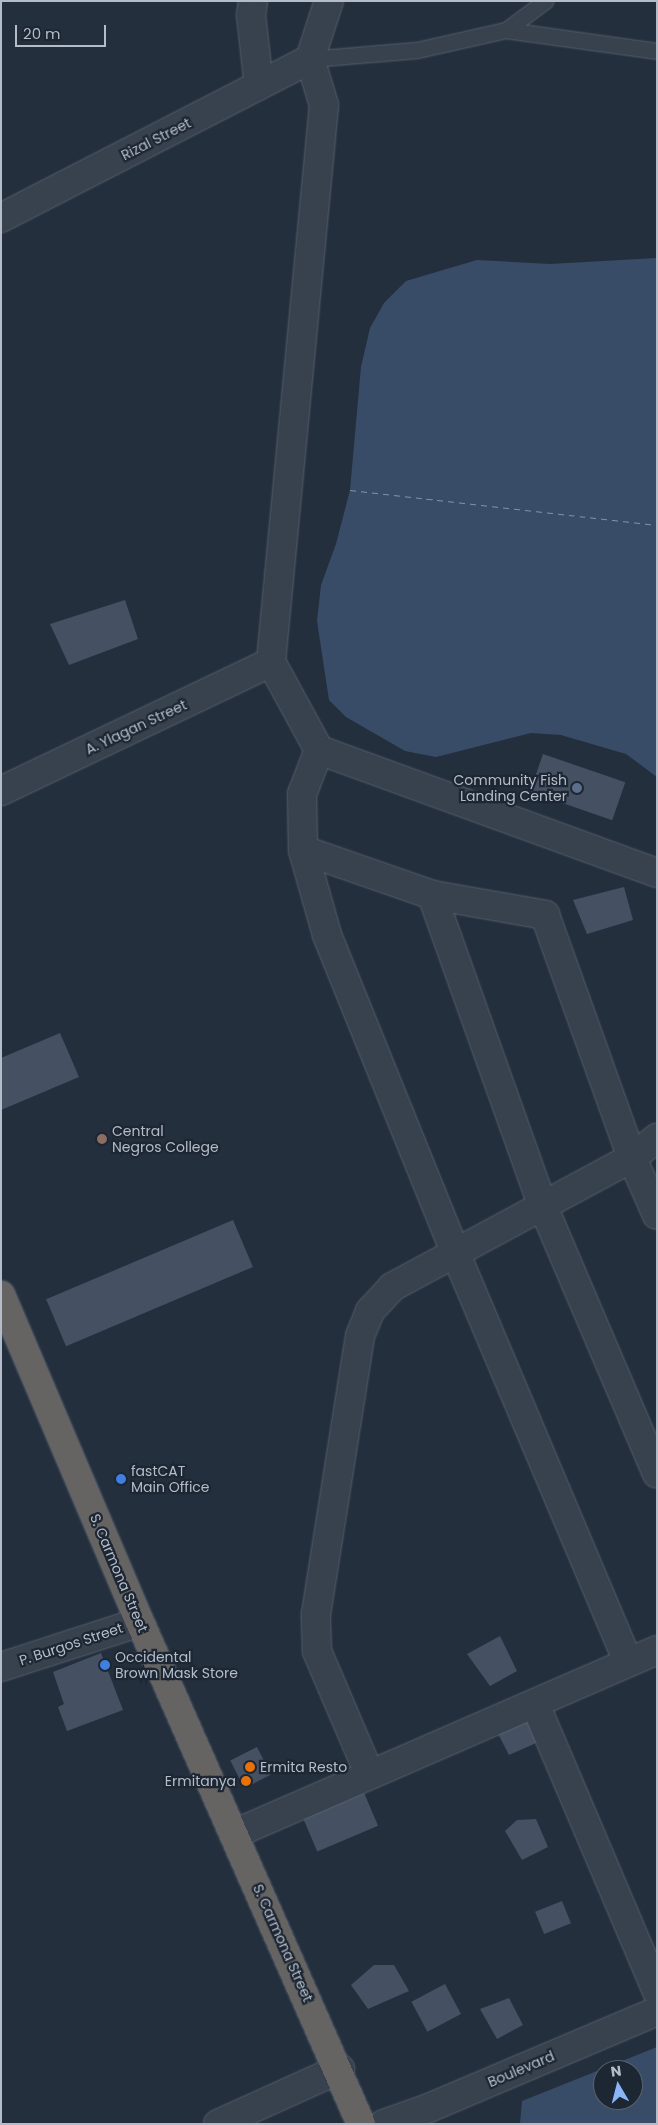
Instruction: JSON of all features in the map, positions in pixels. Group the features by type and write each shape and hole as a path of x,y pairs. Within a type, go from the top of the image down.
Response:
{"highway":[{"name":"S. Carmona Street","path":"1,1295 140,1622 340,2070 361,2124"}],"street":[{"path":"253,1 251,16 259,86"},
{"path":"329,1 310,59 324,105 271,662 319,750 657,873"},
{"name":"Rizal Street","path":"1,218 310,59"},
{"name":"A. Ylagan Street","path":"1,791 271,662"},
{"path":"319,750 302,794 303,850 327,935 455,1252 628,1662"},
{"path":"303,850 432,895 545,915 632,1158 657,1214"},
{"path":"432,895 542,1204 657,1473"},
{"path":"369,1773 329,1684 317,1642 316,1614 360,1336 370,1310 392,1287 542,1204 632,1158 657,1138"},
{"name":"P. Burgos Street","path":"1,1667 140,1622"},
{"path":"234,1834 369,1773 535,1704 657,1650"},
{"path":"535,1704 657,1991"},
{"name":"Boulevard","path":"384,2124 429,2108 657,2011"},
{"path":"218,2124 340,2070"}],"lane":[{"path":"506,30 545,1"},
{"path":"310,59 417,50 506,30 657,51"}],"water":[{"path":"657,258 657,777 626,754 561,735 531,733 436,757 405,751 346,717 329,700 317,621 321,585 336,544 350,490 361,367 370,328 384,303 406,281 477,260 550,264"},
{"path":"657,2047 657,2124 520,2124 522,2101 593,2073 593,2110 643,2110 643,2060 624,2060"}],"building":[{"path":"125,600 138,639 69,665 50,624"},
{"name":"Community Fish Landing Center","path":"543,754 625,782 612,820 530,792"},
{"path":"624,887 633,920 587,934 573,900"},
{"path":"60,1033 79,1077 1,1110 1,1058"},
{"path":"233,1220 253,1267 66,1346 46,1299"},
{"path":"500,1636 517,1671 490,1686 467,1654"},
{"path":"101,1653 123,1710 67,1731 58,1707 64,1704 53,1672"},
{"path":"529,1715 543,1740 509,1755 495,1728"},
{"name":"Ermita Resto","path":"257,1747 271,1775 244,1788 230,1761"},
{"path":"362,1788 378,1826 317,1852 301,1814"},
{"path":"536,1819 548,1847 522,1860 505,1831 517,1820"},
{"path":"562,1901 571,1923 544,1934 535,1912"},
{"path":"374,1965 394,1965 409,1991 368,2009 351,1985"},
{"path":"445,1984 461,2014 427,2032 411,2002"},
{"path":"509,1998 523,2025 497,2039 480,2009"}],"ferry route":[{"path":"350,490 657,525"}],"place":[{"name":"Community Fish Landing Center","path":"577,788"},
{"name":"Central Negros College","path":"102,1139"},
{"name":"fastCAT Main Office","path":"121,1479"},
{"name":"Occidental Brown Mask Store","path":"105,1665"},
{"name":"Ermita Resto","path":"250,1767"},
{"name":"Ermitanya","path":"246,1781"}]}
